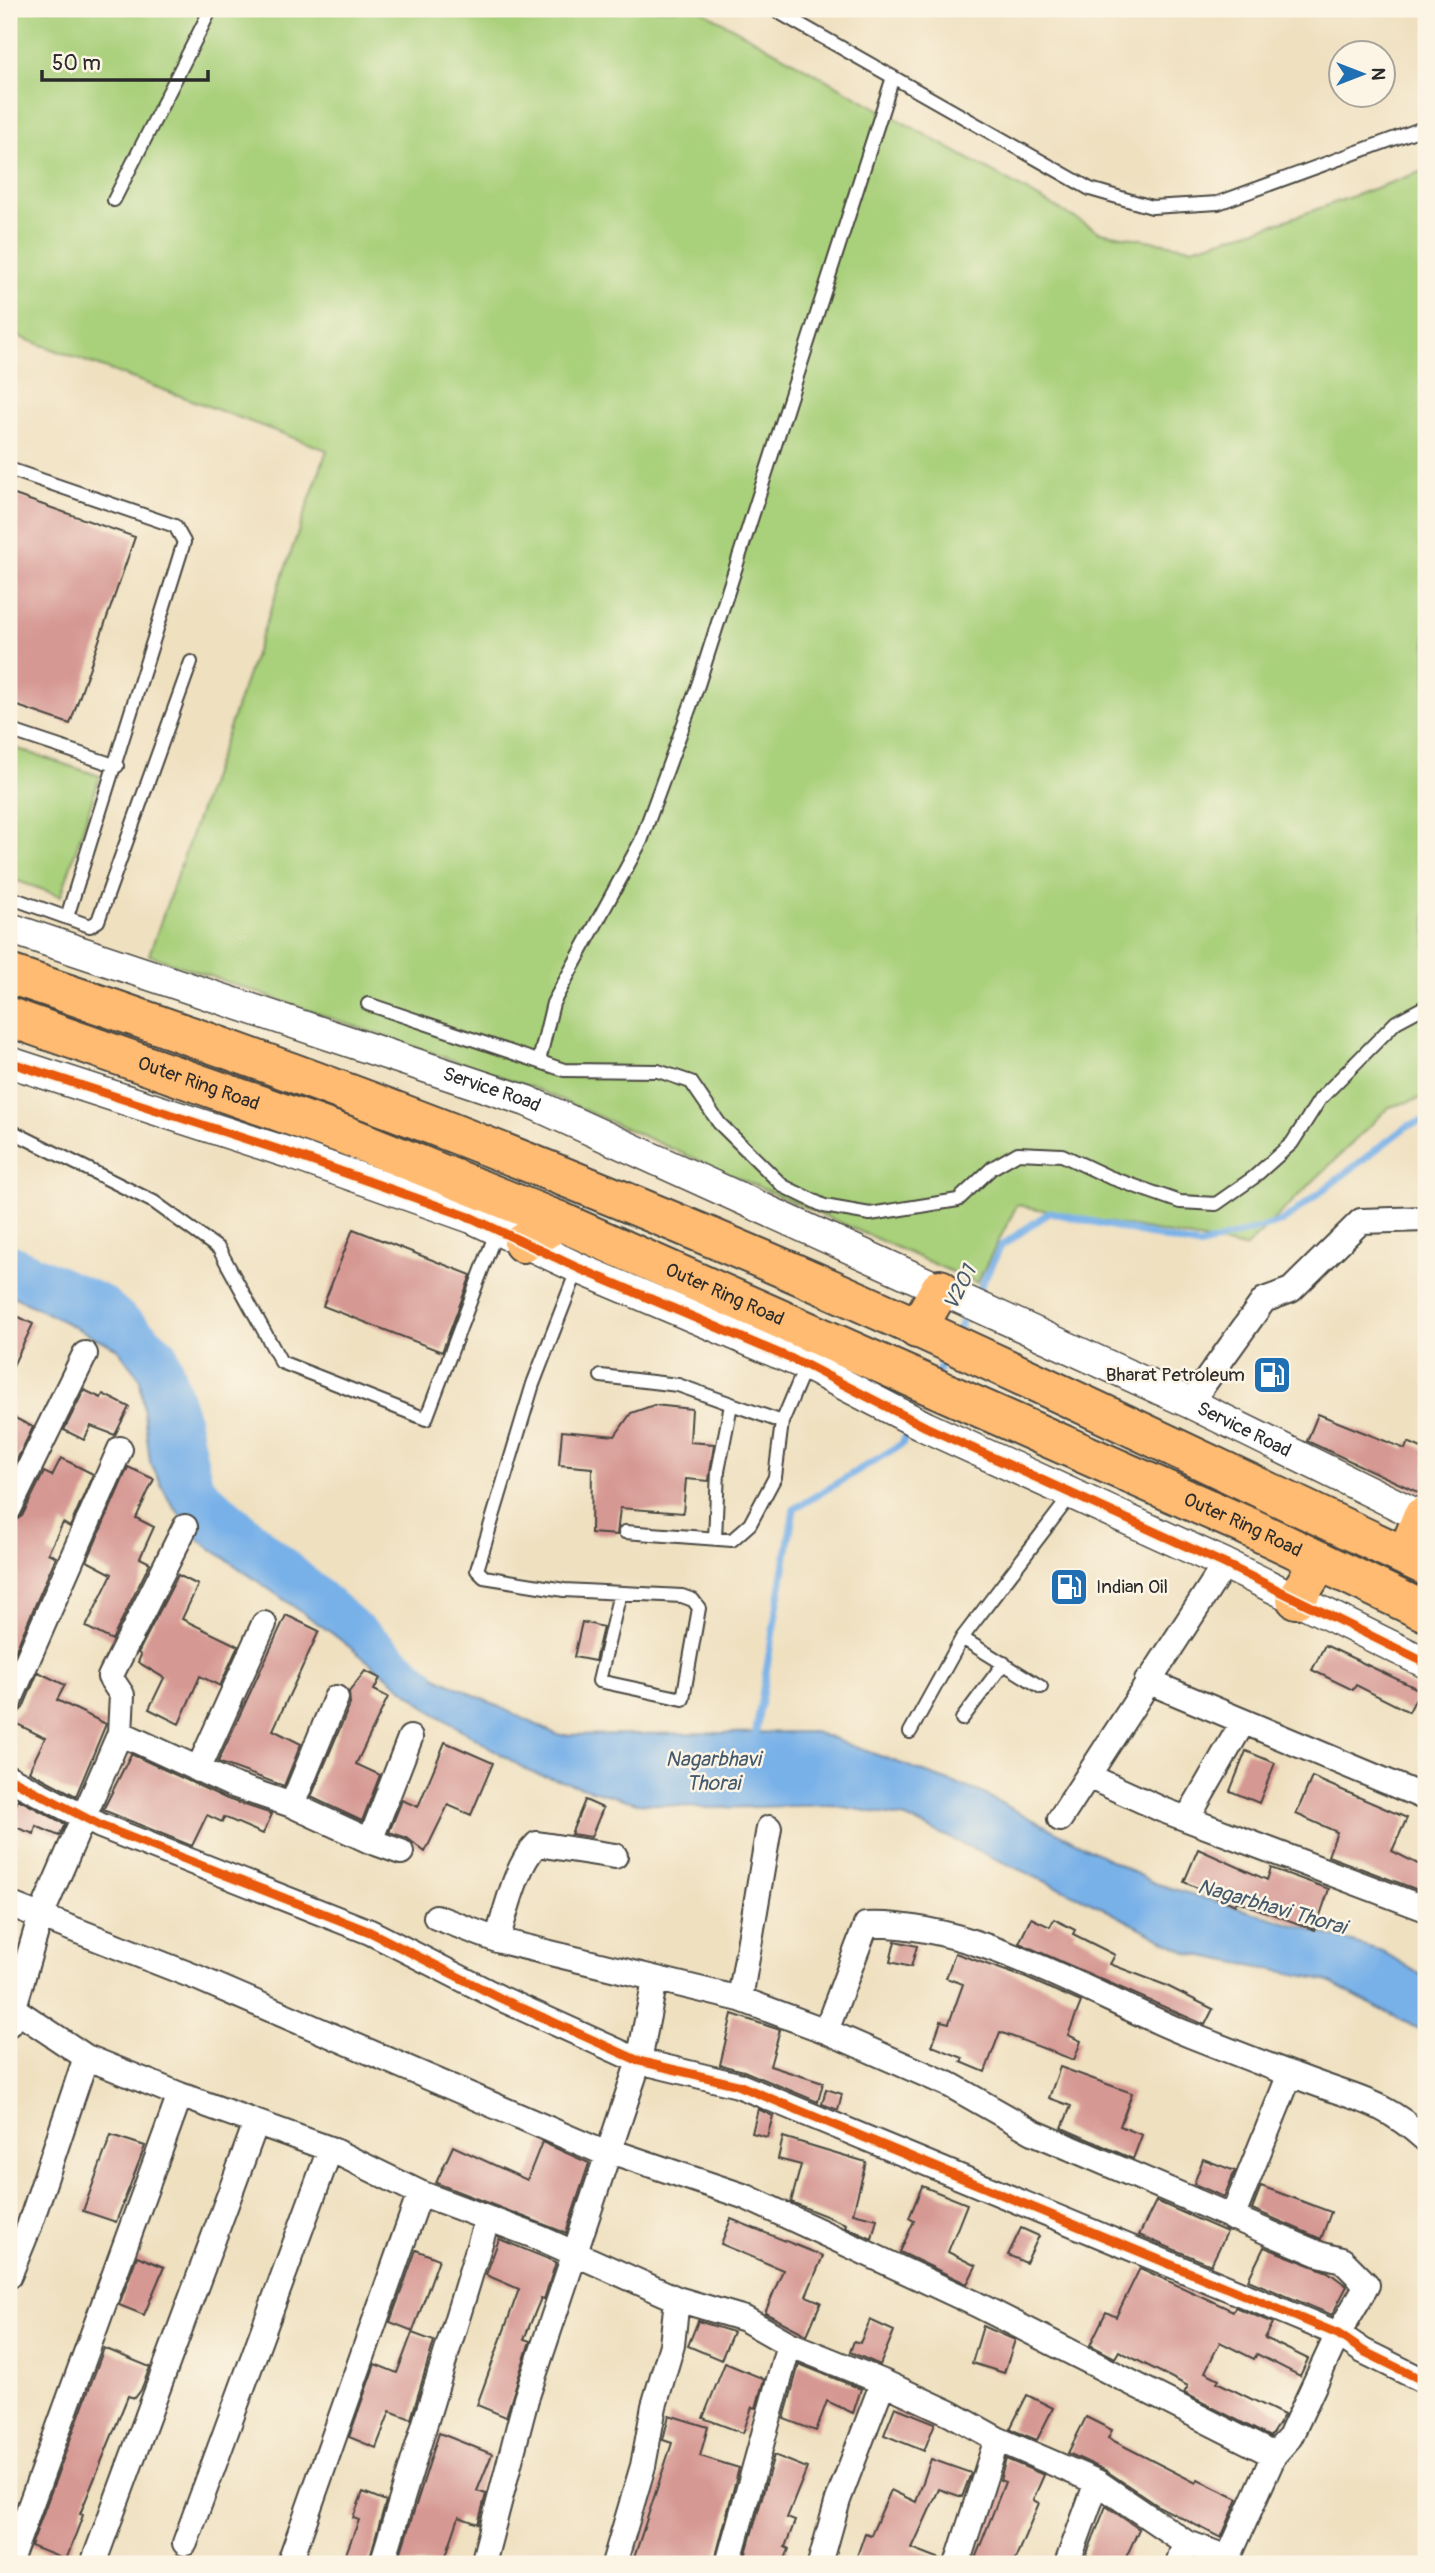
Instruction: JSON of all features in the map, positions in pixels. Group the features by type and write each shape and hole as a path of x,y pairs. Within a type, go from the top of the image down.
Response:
{"highway":[{"path":"9,974 355,1094 833,1290 1416,1561 1424,1518"},
{"name":"Outer Ring Road","path":"9,1017 345,1135 559,1221 930,1385 1320,1561 1426,1612"},
{"path":"508,1236 559,1221"},
{"path":"940,1339 949,1293"},
{"path":"1296,1599 1320,1561"}],"street":[{"name":"Service Road","path":"9,928 527,1101 1190,1403 1424,1518"},
{"path":"9,1062 289,1153 508,1236 806,1365 926,1427 1226,1564 1426,1663"},
{"path":"1190,1403 1264,1300 1292,1290 1361,1221 1426,1219"},
{"path":"9,1509 85,1354"},
{"path":"9,1702 120,1449"},
{"path":"185,1527 110,1677 122,1695 120,1733 40,1918 12,2017 86,2056 180,2095 330,2149 420,2193 573,2253 677,2299 745,2319 789,2344 883,2382 950,2413 997,2439 1097,2482 1182,2553 1229,2561 1274,2455 1290,2437 1338,2334 1367,2285 1342,2260 1232,2218 1032,2132 952,2086 826,2031 740,1999 497,1940 436,1917"},
{"path":"1060,1819 1147,1681 1226,1564"},
{"path":"198,1770 264,1624"},
{"path":"1147,1681 1426,1798"},
{"path":"292,1805 336,1698"},
{"path":"1186,1819 1243,1722"},
{"path":"120,1733 198,1770 292,1805 370,1841 401,1852"},
{"path":"370,1841 410,1738"},
{"path":"1087,1776 1186,1819 1426,1909"},
{"path":"9,1778 84,1814 101,1826 370,1932 500,1998 639,2061 738,2085 1338,2334 1363,2351 1426,2382"},
{"path":"740,1999 769,1828"},
{"path":"497,1940 512,1893 530,1850 537,1844 615,1856"},
{"path":"9,1904 198,1978 609,2155 619,2154 746,2197 976,2304 1274,2455"},
{"path":"826,2031 866,1925 903,1926 1002,1951 1186,2033 1290,2074 1380,2105 1426,2140"},
{"path":"483,2564 526,2399 639,2061 655,1980"},
{"path":"9,2276 29,2227 86,2056"},
{"path":"1232,2218 1290,2074"},
{"path":"9,2564 180,2095"},
{"path":"93,2564 256,2123"},
{"path":"185,2543 330,2149"},
{"path":"289,2564 420,2193"},
{"path":"383,2564 487,2220"},
{"path":"614,2564 643,2466 654,2406 672,2345 677,2299"},
{"path":"728,2564 789,2344"},
{"path":"820,2564 838,2500 883,2382"},
{"path":"957,2564 997,2439"},
{"path":"1067,2564 1097,2482"}],"lane":[{"path":"114,200 211,9"},
{"path":"773,9 1090,189 1152,207 1219,203 1426,127"},
{"path":"539,1061 554,1003 642,841 698,685 894,77"},
{"path":"9,469 175,526 181,533 183,552 67,917"},
{"path":"9,898 90,926 98,921 191,662"},
{"path":"9,730 117,766"},
{"path":"368,1004 564,1069 658,1071 691,1082 719,1124 783,1186 824,1206 870,1214 958,1200 992,1168 1018,1153 1062,1156 1109,1177 1180,1202 1216,1204 1253,1178 1292,1143 1320,1099 1396,1022 1426,1006"},
{"path":"9,1130 154,1202 219,1249 281,1362 426,1419 492,1242 508,1236"},
{"path":"578,1268 533,1384 479,1555 477,1570 484,1577 564,1590 682,1596 693,1600 699,1608 683,1699 599,1681 620,1593"},
{"path":"625,1532 732,1540 750,1524 775,1477 782,1422 806,1365"},
{"path":"601,1376 678,1385 782,1422"},
{"path":"715,1539 718,1471 731,1405"},
{"path":"910,1732 962,1638 1072,1494"},
{"path":"962,1638 1041,1687"},
{"path":"962,1719 1003,1663"}],"green space":[{"path":"9,9 699,9 1100,232 1192,248 1278,223 1426,170 1426,1097 1389,1107 1245,1248 1017,1205 977,1283 536,1089 149,955 327,450 9,333"},
{"path":"9,746 100,776 61,896 9,878"}],"water":[{"name":"Nagarbhavi Thorai","path":"9,1246 110,1291 173,1346 195,1414 209,1481 426,1672 558,1735 814,1732 982,1793 1154,1883 1382,1951 1426,1978 1426,2033 1325,1980 1188,1953 1097,1905 906,1818 832,1805 712,1808 637,1803 530,1772 434,1713 333,1634 199,1540 169,1500 150,1462 140,1379 118,1349 9,1294"}],"building":[{"path":"9,493 135,537 70,724 9,703"},
{"path":"353,1229 471,1275 442,1352 323,1306"},
{"path":"9,1312 33,1324 9,1374"},
{"path":"84,1390 101,1398 103,1394 129,1407 115,1435 91,1426 84,1440 64,1430"},
{"path":"654,1405 692,1409 690,1442 714,1444 709,1481 686,1479 683,1513 620,1508 617,1535 591,1533 592,1468 559,1465 562,1431 615,1436 631,1413"},
{"path":"1318,1414 1405,1449 1408,1442 1426,1450 1426,1496 1307,1441"},
{"path":"9,1415 33,1427 9,1476"},
{"path":"61,1458 93,1474 70,1527 63,1523 48,1553 56,1557 9,1666 9,1524 22,1516 44,1472 52,1476"},
{"path":"128,1467 154,1479 136,1518 154,1527 140,1558 150,1563 112,1640 86,1627 112,1574 87,1561"},
{"path":"178,1575 198,1585 182,1619 238,1646 220,1686 200,1676 179,1724 149,1709 164,1678 138,1662 141,1655 138,1653"},
{"path":"286,1615 319,1631 273,1730 301,1744 284,1786 218,1762"},
{"path":"582,1622 603,1627 595,1661 574,1657"},
{"path":"1325,1645 1420,1690 1409,1712 1356,1685 1353,1690 1312,1670"},
{"path":"365,1671 380,1678 374,1690 388,1697 356,1764 380,1775 362,1821 311,1797 350,1704 349,1692"},
{"path":"38,1672 65,1685 57,1700 106,1724 76,1796 29,1771 45,1738 9,1720 9,1717 23,1708"},
{"path":"445,1742 493,1763 471,1815 448,1805 425,1852 407,1838 389,1832 402,1800 418,1807"},
{"path":"1246,1751 1275,1763 1259,1803 1230,1791"},
{"path":"131,1754 227,1799 272,1814 263,1834 224,1817 222,1822 207,1815 192,1846 103,1810"},
{"path":"1312,1777 1407,1818 1392,1851 1426,1868 1426,1893 1328,1856 1337,1832 1296,1814"},
{"path":"18,1799 65,1824 59,1836 36,1826 34,1834 9,1825"},
{"path":"585,1800 603,1808 591,1837 571,1834"},
{"path":"1198,1849 1267,1880 1271,1868 1329,1889 1315,1930 1237,1901 1235,1905 1184,1882"},
{"path":"1031,1918 1050,1927 1054,1919 1075,1930 1073,1934 1115,1955 1110,1964 1165,1985 1213,2009 1205,2025 1019,1943"},
{"path":"895,1941 917,1946 911,1967 890,1962"},
{"path":"955,1953 1026,1978 1081,2002 1068,2035 1081,2041 1074,2060 1000,2032 985,2072 961,2062 963,2058 932,2046 941,2021 949,2023 963,1984 946,1978"},
{"path":"732,2014 780,2030 770,2066 823,2083 818,2102 744,2071 720,2065"},
{"path":"1060,2067 1132,2093 1120,2126 1142,2135 1133,2159 1062,2128 1071,2106 1049,2098"},
{"path":"826,2089 842,2094 838,2110 822,2104"},
{"path":"758,2109 773,2116 767,2137 752,2133"},
{"path":"111,2135 145,2146 116,2222 83,2211"},
{"path":"783,2137 866,2162 853,2213 877,2219 872,2239 845,2227 846,2224 791,2202 801,2165 778,2159"},
{"path":"542,2142 589,2163 566,2233 436,2183 453,2146 527,2180"},
{"path":"1203,2159 1235,2171 1224,2197 1194,2184"},
{"path":"922,2186 967,2204 948,2252 976,2266 967,2284 900,2252 914,2221 909,2218"},
{"path":"1261,2186 1331,2212 1321,2239 1252,2209"},
{"path":"1156,2201 1227,2232 1211,2265 1139,2235"},
{"path":"731,2219 823,2256 806,2296 821,2302 807,2335 765,2313 783,2270 721,2244"},
{"path":"1021,2228 1039,2236 1026,2263 1008,2255"},
{"path":"499,2239 556,2262 544,2299 541,2298 524,2339 530,2341 506,2417 477,2405 519,2289 486,2275"},
{"path":"1264,2247 1328,2272 1347,2286 1332,2315 1248,2280"},
{"path":"416,2250 439,2259 413,2331 390,2322"},
{"path":"137,2256 164,2267 144,2315 119,2305"},
{"path":"1140,2268 1233,2311 1235,2307 1273,2323 1265,2338 1308,2359 1300,2376 1257,2354 1254,2359 1220,2342 1205,2372 1219,2379 1217,2382 1284,2415 1270,2437 1184,2393 1188,2386 1119,2351 1115,2358 1090,2345 1106,2312 1116,2317"},
{"path":"870,2320 894,2331 880,2365 850,2352 854,2341 860,2343"},
{"path":"698,2321 733,2332 721,2360 688,2346"},
{"path":"983,2326 1015,2340 1004,2373 972,2363"},
{"path":"412,2333 434,2341 411,2419 390,2411 376,2448 349,2437 375,2364 397,2373"},
{"path":"104,2348 150,2367 135,2398 128,2396 80,2514 83,2515 66,2560 31,2546"},
{"path":"725,2363 764,2379 756,2408 752,2407 743,2433 703,2418"},
{"path":"799,2364 861,2389 853,2413 827,2401 816,2431 784,2419"},
{"path":"1027,2395 1053,2408 1037,2440 1010,2429"},
{"path":"895,2407 935,2423 924,2451 884,2435"},
{"path":"669,2415 708,2427 700,2456 739,2468 714,2564 632,2564 672,2443 663,2440"},
{"path":"1086,2417 1112,2430 1108,2438 1196,2483 1198,2480 1238,2499 1221,2538 1160,2507 1105,2470 1068,2453"},
{"path":"439,2433 492,2454 477,2491 486,2494 478,2524 459,2517 443,2564 397,2564"},
{"path":"774,2455 807,2468 787,2518 795,2521 785,2547 789,2549 783,2564 743,2564"},
{"path":"931,2459 971,2473 962,2497 939,2489 912,2548 943,2560 943,2564 872,2564 856,2559 865,2533 871,2535 891,2490 916,2502"},
{"path":"1006,2459 1044,2475 1033,2500 1039,2503 1013,2564 973,2564 1005,2482 1000,2480"},
{"path":"363,2492 386,2501 368,2564 342,2564 359,2520 353,2518"},
{"path":"1106,2506 1139,2529 1123,2564 1103,2564 1086,2556"}],"waterway":[{"name":"V201","path":"975,1298 1001,1246 1050,1212 1199,1246 1283,1221 1407,1126 1426,1120"},
{"name":"Nagarbhavi Thorai","path":"9,1246 110,1291 173,1346 194,1411 209,1481 431,1675"},
{"name":"V201","path":"957,1332 969,1308"},
{"name":"V201","path":"936,1376 947,1352"},
{"name":"V201","path":"754,1742 794,1509 902,1444 910,1427"}],"cycle path":[{"path":"9,1062 289,1153 472,1218 578,1268 806,1365 926,1427 1225,1564 1426,1663"},
{"path":"9,1778 101,1826 370,1932 500,1998 639,2061 738,2085 1338,2334 1363,2351 1426,2382"}],"place":[{"name":"Bharat Petroleum","path":"1272,1375"},
{"name":"Indian Oil","path":"1069,1587"}]}
